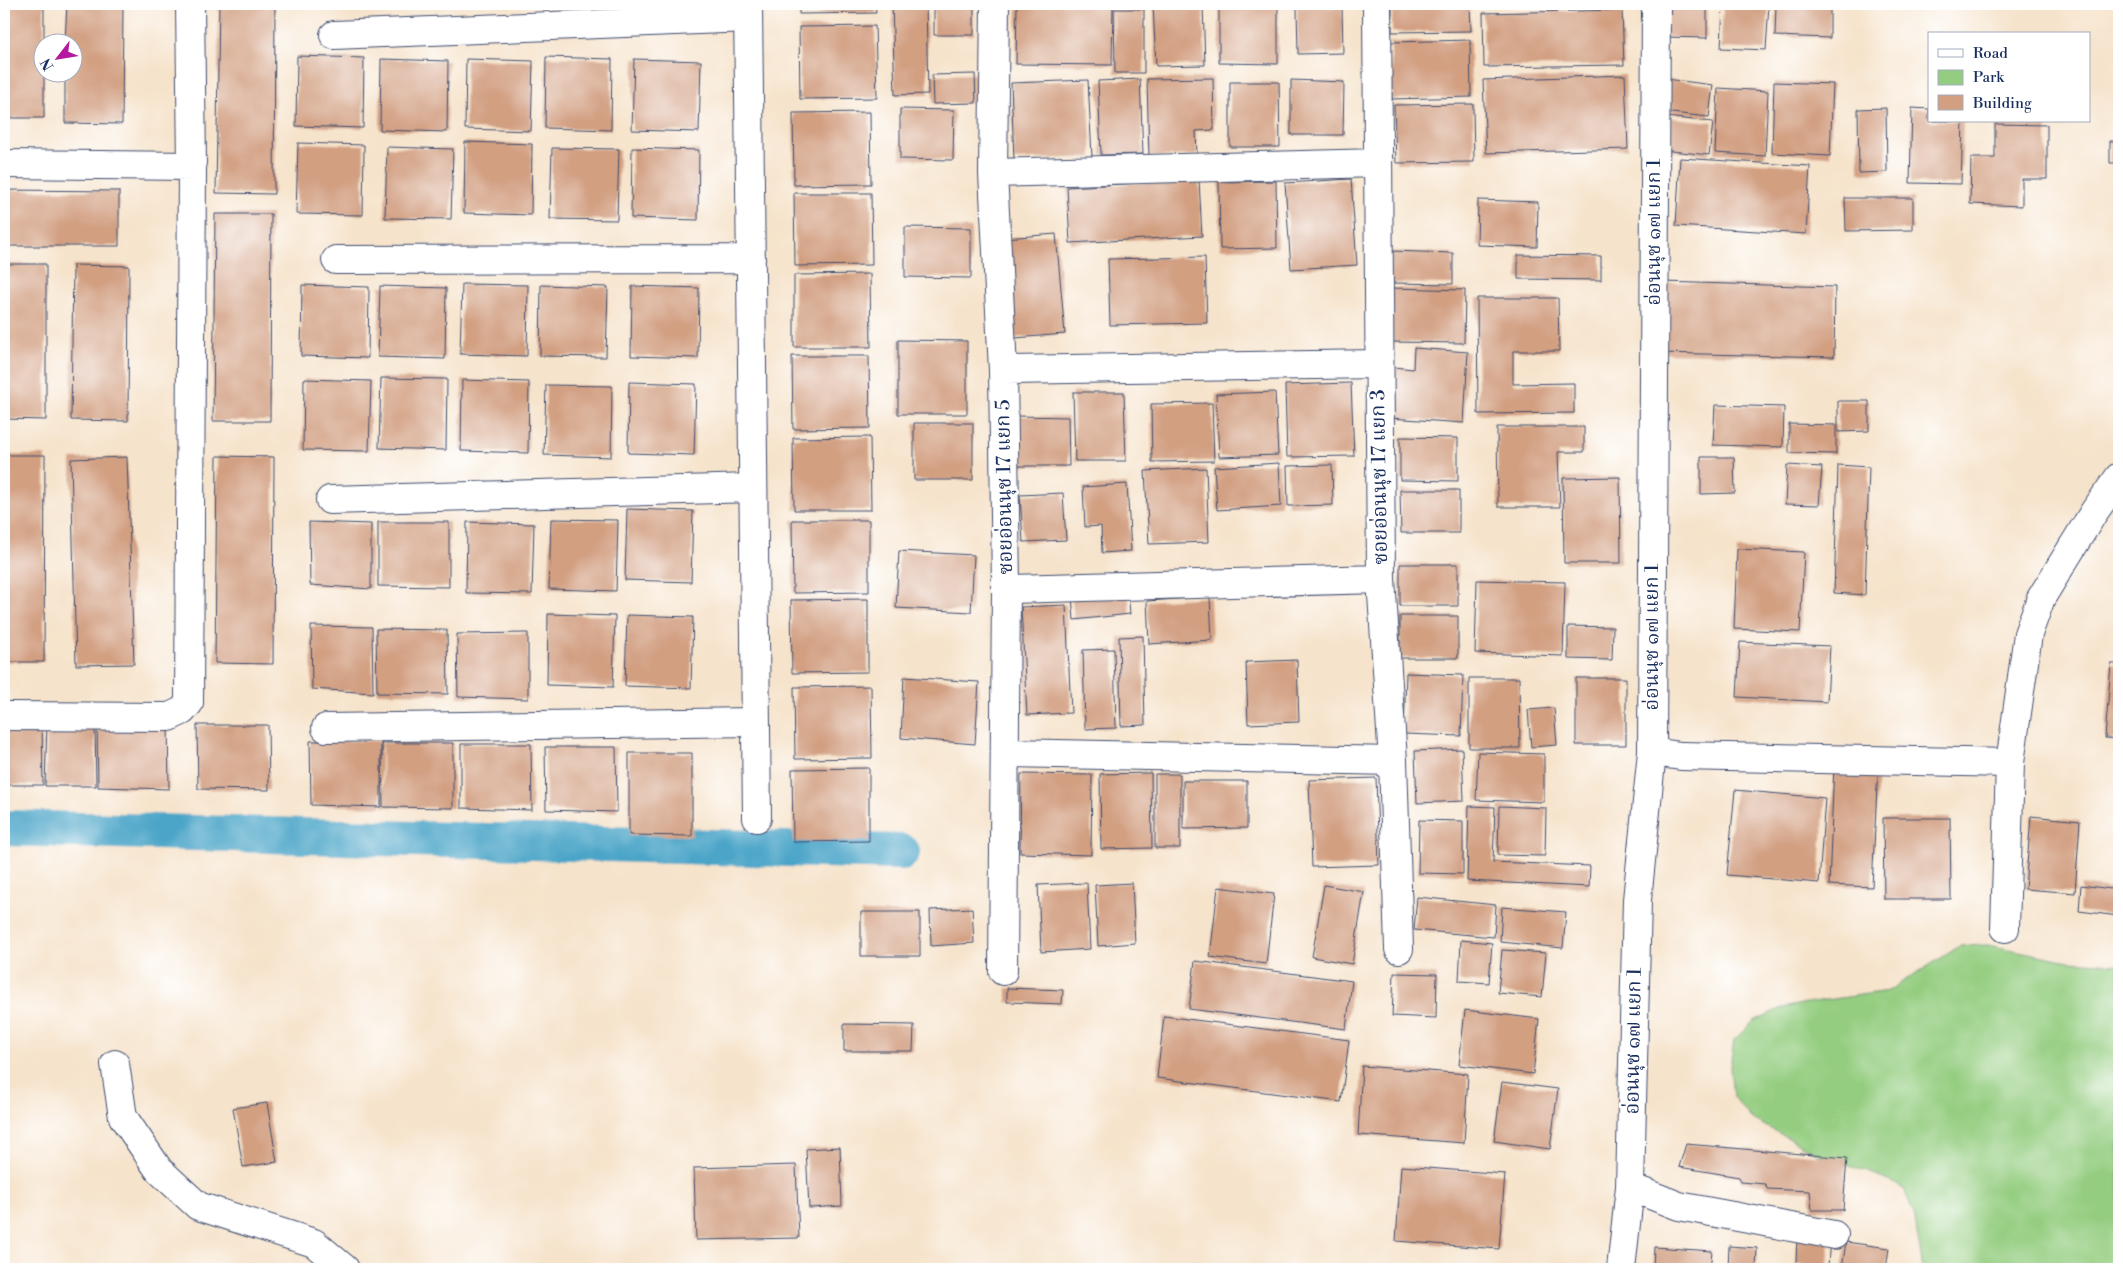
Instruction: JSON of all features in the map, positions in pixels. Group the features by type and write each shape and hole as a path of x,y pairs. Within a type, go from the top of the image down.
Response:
{"street":[{"path":"4,716 169,717 182,711 189,703 192,166 190,4"},
{"name":"ซอยอ่อนนุช 17 แยก 5","path":"995,4 993,173 1003,370 1006,589 1003,970"},
{"name":"ซอยอ่อนนุช 17 แยก 3","path":"1377,4 1378,364 1381,579 1393,761 1399,949"},
{"name":"อ่อนนุช ๑๗ แยก 1","path":"1621,1269 1630,1187 1638,900 1652,752 1656,4"},
{"path":"334,35 748,11 756,818"},
{"path":"993,173 1378,163"},
{"path":"4,164 192,166"},
{"path":"336,260 751,259"},
{"path":"1003,370 1378,364"},
{"path":"2005,928 2010,763 2028,634 2041,598 2094,512 2119,477"},
{"path":"330,500 753,488"},
{"path":"1006,589 1381,579"},
{"path":"326,728 756,722"},
{"path":"1005,752 1393,761"},
{"path":"1652,752 1681,756 2010,763"},
{"path":"115,1064 123,1117 158,1170 198,1206 314,1243 345,1269"},
{"path":"1630,1187 1679,1206 1834,1235"}],"green space":[{"path":"1988,945 2069,961 2119,964 2119,1269 1923,1269 1914,1214 1904,1189 1879,1176 1826,1158 1752,1119 1733,1097 1730,1067 1734,1040 1754,1021 1779,1009 1806,1003 1888,991 1960,946"}],"building":[{"path":"4,4 44,4 44,32 32,32 32,82 44,82 44,118 4,118"},
{"path":"67,4 123,4 122,124 65,123 65,82 82,82 82,32 66,32"},
{"path":"219,4 275,4 274,194 216,193"},
{"path":"799,4 875,4 876,13 799,14"},
{"path":"892,4 926,4 928,94 895,95"},
{"path":"934,4 974,4 974,35 934,35"},
{"path":"1017,4 1113,4 1112,65 1016,64"},
{"path":"1153,4 1203,4 1205,65 1156,66"},
{"path":"1219,4 1278,4 1278,64 1219,63"},
{"path":"1392,4 1470,4 1471,31 1392,32"},
{"path":"1663,4 1707,4 1707,38 1664,37"},
{"path":"1723,4 1769,4 1766,50 1721,48"},
{"path":"1776,4 1830,4 1830,38 1775,36"},
{"path":"1297,7 1342,7 1343,53 1298,54"},
{"path":"1114,9 1144,9 1144,73 1115,73"},
{"path":"1622,10 1624,65 1484,67 1483,13"},
{"path":"875,26 877,98 800,99 799,27"},
{"path":"1470,40 1471,97 1392,99 1391,42"},
{"path":"297,56 364,58 363,128 296,126"},
{"path":"546,57 612,59 611,130 545,128"},
{"path":"381,59 448,61 447,132 380,130"},
{"path":"466,59 533,61 531,131 465,129"},
{"path":"634,59 701,61 699,132 632,130"},
{"path":"975,74 976,103 933,104 932,75"},
{"path":"1625,75 1628,149 1486,153 1483,80"},
{"path":"1213,78 1214,130 1196,131 1197,155 1149,157 1147,79"},
{"path":"1140,79 1143,154 1101,155 1098,81"},
{"path":"1666,79 1713,85 1709,117 1662,112"},
{"path":"1088,80 1092,157 1014,160 1011,83"},
{"path":"1291,80 1344,82 1343,135 1291,135"},
{"path":"1230,82 1279,82 1280,147 1230,147"},
{"path":"1774,82 1833,84 1830,156 1772,153"},
{"path":"1718,88 1768,91 1765,156 1715,153"},
{"path":"1473,104 1474,162 1396,163 1394,105"},
{"path":"1886,108 1887,172 1859,173 1858,109"},
{"path":"1912,108 1928,109 1928,122 1963,122 1961,184 1910,183"},
{"path":"900,109 954,110 953,160 900,159"},
{"path":"870,112 871,184 794,185 793,113"},
{"path":"1665,117 1713,122 1709,155 1662,150"},
{"path":"1995,124 2047,125 2047,179 2022,179 2022,206 1970,204 1971,158 1995,158"},
{"path":"2110,141 2119,141 2119,163 2110,163"},
{"path":"465,142 532,144 531,215 464,213"},
{"path":"298,143 364,145 363,215 296,214"},
{"path":"387,147 453,149 451,219 385,218"},
{"path":"552,148 619,149 617,220 550,219"},
{"path":"632,148 699,150 698,220 631,218"},
{"path":"1680,158 1810,166 1806,234 1676,226"},
{"path":"1351,179 1357,265 1291,269 1285,183"},
{"path":"1199,180 1202,236 1070,243 1067,187"},
{"path":"1276,181 1277,248 1220,249 1219,182"},
{"path":"4,190 119,191 119,246 4,246"},
{"path":"794,193 871,193 872,265 795,266"},
{"path":"1845,198 1913,198 1913,230 1846,231"},
{"path":"1478,200 1538,202 1537,247 1477,245"},
{"path":"215,214 271,214 270,421 213,421"},
{"path":"905,227 971,228 971,278 905,277"},
{"path":"1056,234 1065,334 1015,338 1005,238"},
{"path":"1390,251 1453,253 1453,284 1390,283"},
{"path":"1518,255 1601,256 1601,280 1518,279"},
{"path":"1205,257 1207,323 1110,325 1108,259"},
{"path":"4,264 46,264 46,420 4,419"},
{"path":"73,265 129,266 128,421 71,420"},
{"path":"870,274 871,347 794,347 794,275"},
{"path":"1661,282 1835,287 1834,357 1659,353"},
{"path":"462,284 528,285 527,356 460,354"},
{"path":"302,285 369,287 368,358 301,356"},
{"path":"541,285 608,287 606,357 540,356"},
{"path":"380,286 446,288 445,359 378,357"},
{"path":"632,286 699,288 698,358 631,356"},
{"path":"1392,288 1465,290 1464,343 1390,342"},
{"path":"1477,298 1558,298 1559,351 1513,351 1513,384 1574,383 1574,413 1478,414"},
{"path":"898,340 967,341 967,414 898,414"},
{"path":"1414,348 1468,352 1464,423 1390,418 1393,367 1413,369"},
{"path":"792,356 869,356 870,428 793,429"},
{"path":"381,378 447,379 446,450 379,448"},
{"path":"304,379 371,381 369,451 303,450"},
{"path":"462,380 529,382 528,453 461,451"},
{"path":"629,382 696,384 694,455 628,453"},
{"path":"1351,383 1354,456 1287,457 1285,385"},
{"path":"546,385 612,386 611,457 544,455"},
{"path":"1073,392 1124,392 1126,461 1075,461"},
{"path":"1275,392 1278,455 1219,457 1216,394"},
{"path":"1838,401 1869,401 1869,431 1838,432"},
{"path":"1212,403 1214,461 1152,462 1151,404"},
{"path":"1715,405 1784,407 1783,447 1713,445"},
{"path":"1017,416 1068,417 1069,466 1016,466"},
{"path":"914,423 973,423 973,480 914,480"},
{"path":"1789,424 1836,425 1836,454 1789,453"},
{"path":"1497,427 1584,427 1584,452 1558,452 1560,507 1498,507"},
{"path":"870,437 871,510 794,510 793,438"},
{"path":"1400,437 1458,438 1458,481 1400,480"},
{"path":"4,455 45,455 44,662 4,662"},
{"path":"217,456 274,457 273,664 215,663"},
{"path":"127,457 134,664 76,665 71,459"},
{"path":"1701,457 1734,457 1735,493 1701,494"},
{"path":"1279,463 1281,506 1217,510 1214,467"},
{"path":"1332,465 1333,505 1288,506 1287,466"},
{"path":"1787,465 1822,467 1819,505 1785,504"},
{"path":"1838,465 1869,467 1865,595 1834,593"},
{"path":"1206,468 1209,542 1149,544 1145,471"},
{"path":"1620,477 1621,563 1564,563 1563,478"},
{"path":"1127,484 1131,551 1102,553 1101,526 1085,527 1083,487"},
{"path":"1400,490 1459,490 1459,533 1401,533"},
{"path":"1063,493 1066,540 1023,542 1020,495"},
{"path":"627,509 693,511 691,582 625,580"},
{"path":"551,519 618,520 616,591 549,589"},
{"path":"792,520 869,520 869,592 793,593"},
{"path":"309,522 371,524 371,589 310,585"},
{"path":"378,522 449,522 449,587 378,586"},
{"path":"467,522 534,524 532,594 466,593"},
{"path":"1737,549 1804,552 1800,632 1734,629"},
{"path":"899,551 974,555 971,612 896,608"},
{"path":"1400,564 1458,564 1458,606 1400,606"},
{"path":"1477,580 1565,582 1563,656 1475,653"},
{"path":"1128,590 1130,614 1074,620 1072,596"},
{"path":"1210,597 1212,640 1149,644 1147,601"},
{"path":"868,599 868,672 792,673 791,600"},
{"path":"1066,605 1071,713 1027,715 1021,607"},
{"path":"548,614 615,616 613,687 547,685"},
{"path":"627,615 693,617 691,688 625,686"},
{"path":"1400,616 1458,616 1458,658 1400,658"},
{"path":"311,626 372,627 373,693 312,689"},
{"path":"1568,626 1613,627 1612,660 1568,659"},
{"path":"376,629 447,630 448,694 377,693"},
{"path":"528,633 528,699 458,697 457,634"},
{"path":"1143,636 1145,725 1121,726 1119,637"},
{"path":"1740,642 1830,646 1827,702 1737,697"},
{"path":"1114,649 1116,728 1085,729 1083,650"},
{"path":"1297,660 1299,722 1248,724 1246,662"},
{"path":"2111,664 2119,664 2119,739 2105,738"},
{"path":"1406,673 1463,675 1461,736 1404,734"},
{"path":"904,677 979,682 975,744 901,738"},
{"path":"1469,678 1519,678 1520,748 1469,748"},
{"path":"1576,678 1626,678 1626,745 1576,745"},
{"path":"871,686 872,758 795,759 794,687"},
{"path":"1554,708 1557,745 1531,747 1528,710"},
{"path":"4,723 42,723 43,785 4,785"},
{"path":"97,723 168,723 169,789 98,787"},
{"path":"47,724 95,724 96,786 45,786"},
{"path":"197,725 268,725 269,790 198,789"},
{"path":"310,741 381,741 381,807 311,805"},
{"path":"382,743 453,743 453,808 383,807"},
{"path":"461,744 531,744 532,810 461,808"},
{"path":"545,747 616,747 617,812 546,810"},
{"path":"1462,749 1464,801 1417,803 1415,751"},
{"path":"1478,752 1544,754 1544,802 1476,800"},
{"path":"629,753 692,753 692,836 629,835"},
{"path":"1834,765 1878,767 1872,887 1829,885"},
{"path":"869,768 869,841 793,842 792,769"},
{"path":"1151,773 1152,848 1101,849 1100,774"},
{"path":"1021,774 1092,775 1091,855 1020,853"},
{"path":"1155,774 1180,774 1180,848 1155,848"},
{"path":"1376,778 1379,865 1312,867 1309,780"},
{"path":"1183,781 1247,781 1247,828 1183,829"},
{"path":"1735,790 1825,798 1819,883 1727,875"},
{"path":"1469,806 1495,807 1493,862 1590,866 1589,887 1467,881"},
{"path":"1499,806 1546,808 1545,856 1498,855"},
{"path":"2031,816 2080,821 2075,893 2025,889"},
{"path":"1883,818 1950,818 1951,899 1884,899"},
{"path":"1419,820 1463,821 1463,874 1418,873"},
{"path":"1087,883 1090,949 1041,952 1038,885"},
{"path":"1132,883 1135,943 1098,946 1095,885"},
{"path":"1324,885 1364,892 1352,964 1312,957"},
{"path":"2081,885 2119,890 2119,916 2079,911"},
{"path":"1218,887 1274,894 1266,964 1210,957"},
{"path":"1417,897 1496,905 1494,937 1414,930"},
{"path":"1502,907 1566,912 1563,948 1500,942"},
{"path":"972,908 974,943 931,946 930,910"},
{"path":"861,912 920,912 920,956 861,956"},
{"path":"1461,940 1492,943 1489,983 1459,981"},
{"path":"1502,950 1546,953 1542,997 1498,993"},
{"path":"1195,961 1352,981 1346,1029 1189,1009"},
{"path":"1394,973 1437,974 1436,1018 1392,1016"},
{"path":"1007,988 1063,990 1062,1004 1007,1002"},
{"path":"1465,1010 1539,1019 1533,1074 1459,1065"},
{"path":"1164,1016 1349,1040 1341,1102 1157,1078"},
{"path":"844,1024 914,1025 913,1051 844,1051"},
{"path":"1362,1066 1468,1074 1464,1143 1358,1135"},
{"path":"1502,1082 1558,1089 1550,1149 1494,1141"},
{"path":"267,1103 277,1162 243,1167 233,1108"},
{"path":"1686,1144 1847,1158 1843,1210 1812,1210 1810,1191 1767,1189 1765,1184 1741,1182 1739,1177 1679,1167"},
{"path":"840,1147 842,1206 809,1208 806,1149"},
{"path":"796,1165 799,1238 696,1240 694,1168"},
{"path":"1401,1166 1505,1174 1499,1249 1396,1241"},
{"path":"1797,1235 1830,1238 1828,1266 1796,1264"},
{"path":"1846,1242 1889,1248 1886,1269 1842,1269"},
{"path":"1729,1246 1757,1248 1756,1269 1728,1269"},
{"path":"1654,1247 1712,1251 1710,1269 1653,1269"}],"waterway":[{"path":"4,828 902,852"}]}
